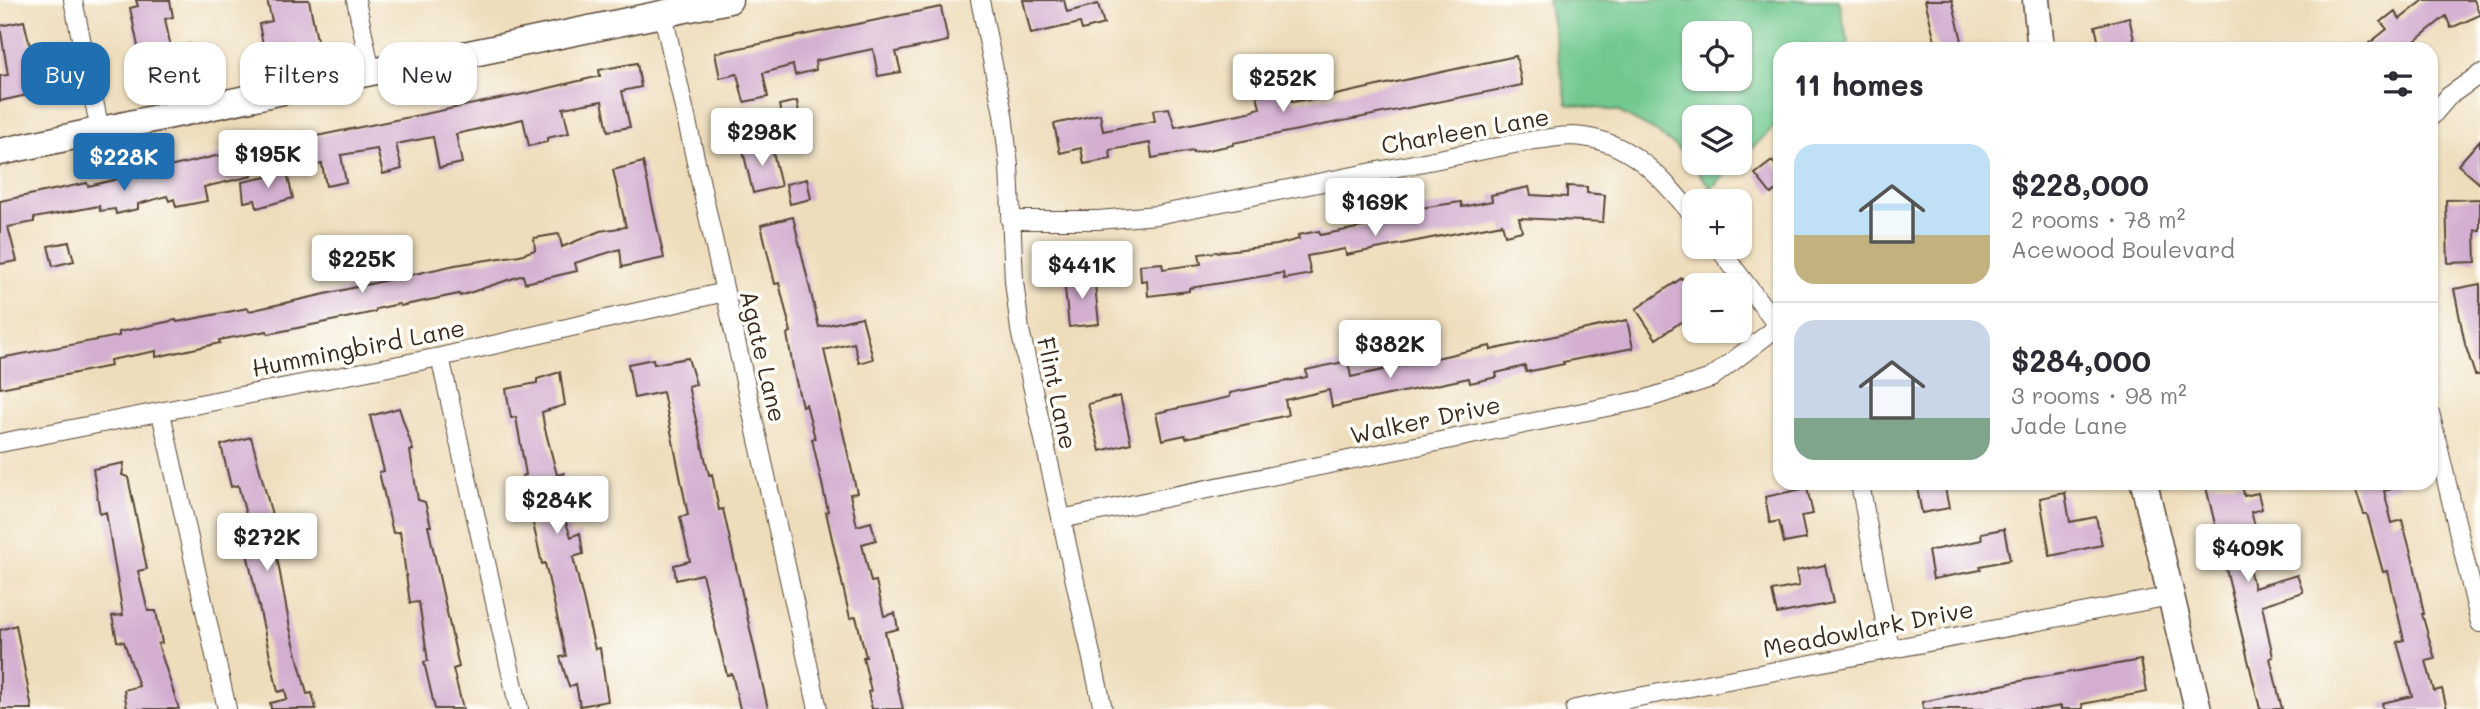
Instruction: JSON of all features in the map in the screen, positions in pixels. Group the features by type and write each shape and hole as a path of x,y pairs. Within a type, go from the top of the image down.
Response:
{"street":[{"path":"73,0 100,130"},
{"path":"356,0 371,72"},
{"path":"0,152 371,72 729,0"},
{"name":"Flint Lane","path":"980,0 1003,114 1020,330 1103,709"},
{"path":"2024,0 2040,42"},
{"path":"2036,0 2040,42"},
{"name":"Agate Lane","path":"663,14 818,709"},
{"path":"2438,109 2449,96 2480,74"},
{"name":"Charleen Lane","path":"1010,220 1098,220 1157,215 1521,143 1572,136 1609,143 1637,156 1682,201"},
{"path":"1727,259 1773,319"},
{"name":"Hummingbird Lane","path":"0,443 440,357 725,292"},
{"name":"Walker Drive","path":"1061,519 1646,399 1711,378 1773,332"},
{"path":"440,357 519,709"},
{"path":"161,413 228,709"},
{"path":"2438,446 2480,623"},
{"path":"1861,490 1890,649"},
{"path":"2146,490 2198,709"},
{"name":"Meadowlark Drive","path":"1575,709 1633,704 1890,649 2171,596"}],"green space":[{"path":"1548,0 1838,0 1848,42 1773,42 1773,128 1752,148 1752,105 1682,105 1682,152 1657,132 1617,111 1567,104"},
{"path":"1701,175 1725,175 1711,188"}],"building":[{"path":"136,0 170,0 173,17 165,19 170,42 137,42 130,8 138,6"},
{"path":"267,0 309,0 317,42 262,42 259,24 272,21"},
{"path":"1023,0 1064,0 1067,12 1098,4 1104,24 1082,30 1080,23 1031,34"},
{"path":"1925,0 1952,0 1962,42 1935,42"},
{"path":"2424,0 2474,0 2480,15 2451,28 2446,16 2414,42 2371,42 2387,29 2381,22 2395,11 2400,19"},
{"path":"941,7 948,41 896,52 901,72 878,76 873,49 815,61 816,70 795,75 793,65 763,73 768,97 744,102 737,74 720,78 715,53"},
{"path":"2129,17 2134,42 2098,42 2095,26"},
{"path":"24,21 29,42 21,42 21,96 0,101 0,76 8,75 0,26"},
{"path":"1516,56 1522,85 1193,153 1152,158 1150,143 1110,150 1111,159 1084,164 1081,148 1060,153 1054,124 1100,114 1103,131 1155,121 1153,110 1169,108 1175,127 1254,111 1260,108 1257,95 1289,88 1292,102 1308,101"},
{"path":"637,63 641,87 622,91 630,127 608,131 602,101 563,108 569,133 547,138 547,142 529,146 523,119 456,134 462,163 439,168 433,137 396,144 402,169 383,174 377,149 341,155 346,182 326,186 322,164 283,172 277,144 477,105 600,76 599,70"},
{"path":"797,101 800,121 783,124 779,105"},
{"path":"2480,140 2480,184 2458,165"},
{"path":"771,144 781,186 753,193 743,151"},
{"path":"246,149 252,176 204,187 207,201 176,207 174,199 169,201 167,196 138,204 138,209 116,214 115,209 100,211 99,206 34,218 34,222 8,227 17,261 0,264 0,201 87,183 88,186"},
{"path":"1772,161 1773,192 1771,194 1755,174"},
{"path":"643,162 664,258 622,267 620,249 575,263 577,271 525,283 523,275 460,296 459,294 400,306 399,304 376,309 375,312 268,334 267,331 219,340 220,343 156,357 156,351 110,360 111,366 0,388 0,358 119,336 119,332 176,320 177,322 248,308 249,311 455,265 520,255 535,250 534,238 559,234 562,247 600,231 626,227 613,170"},
{"path":"287,173 293,198 257,208 255,200 244,202 242,182"},
{"path":"807,179 811,199 790,204 786,184"},
{"path":"1567,186 1587,187 1587,193 1605,195 1603,222 1519,218 1522,231 1505,235 1502,224 1346,255 1345,249 1307,256 1311,274 1284,279 1283,273 1148,296 1147,280 1141,281 1140,265 1162,263 1163,269 1201,264 1199,254 1277,245 1299,239 1298,235 1319,231 1320,235 1368,226 1368,222 1420,211 1420,208 1461,202 1462,207 1492,201 1491,195 1529,187 1531,195 1567,197"},
{"path":"2480,199 2480,230 2475,230 2476,262 2448,263 2446,200"},
{"path":"793,217 819,327 862,317 873,359 859,363 854,343 824,350 857,493 850,494 857,526 871,522 876,540 862,544 871,582 876,581 884,616 895,613 898,629 885,632 903,709 872,709 863,657 866,657 856,617 850,618 826,512 828,511 812,439 815,438 806,404 802,406 794,373 787,334 791,332 779,283 775,284 761,225"},
{"path":"69,242 74,261 53,266 48,246"},
{"path":"1094,275 1099,324 1069,327 1064,279"},
{"path":"1682,278 1682,321 1656,339 1636,309"},
{"path":"2480,284 2480,375 2475,375 2465,344 2454,289"},
{"path":"1627,320 1633,348 1526,372 1525,366 1496,373 1497,377 1470,383 1469,378 1332,407 1329,390 1285,400 1288,415 1186,438 1185,435 1162,440 1156,413 1230,397 1230,393 1307,377 1306,370 1348,361 1351,377 1490,346 1491,350"},
{"path":"688,358 696,384 688,386 709,475 712,474 719,510 723,509 768,709 740,709 732,674 727,675 702,574 676,580 674,565 690,561 680,517 688,515 663,392 634,398 628,364 653,359 654,364"},
{"path":"560,372 565,405 542,412 557,475 564,473 566,488 555,490 571,537 580,533 583,554 573,557 595,649 600,648 608,701 580,706 576,684 569,687 560,657 566,656 545,563 542,564 527,496 525,497 522,487 525,486 522,476 526,475 516,417 511,418 506,389 537,383 537,379"},
{"path":"1120,396 1131,443 1100,451 1088,404"},
{"path":"399,408 413,450 410,451 418,500 425,502 431,526 428,526 459,667 453,669 463,709 435,709 424,662 428,661 419,602 410,603 400,532 393,533 379,472 384,471 370,416"},
{"path":"251,437 280,545 275,546 290,628 307,694 312,693 316,709 271,709 270,703 287,699 285,690 278,692 240,522 248,522 238,485 231,487 221,445"},
{"path":"124,463 122,475 128,477 147,569 138,571 148,611 156,611 162,643 158,644 179,709 127,709 124,690 139,686 124,642 117,641 112,616 123,615 106,512 100,514 93,469"},
{"path":"1807,490 1813,514 1801,516 1806,539 1784,543 1779,521 1770,523 1765,497"},
{"path":"1917,490 1945,490 1949,508 1922,513"},
{"path":"2207,490 2243,490 2244,496 2258,493 2262,509 2251,512 2256,529 2243,532 2246,544 2243,545 2254,588 2297,575 2303,592 2262,605 2273,657 2270,658 2282,709 2260,709"},
{"path":"2355,490 2388,490 2384,491 2392,523 2402,520 2414,564 2422,614 2435,659 2426,661 2434,691 2442,689 2447,709 2383,709 2382,703 2412,696 2397,642 2404,640 2388,571 2383,572 2367,514 2364,514"},
{"path":"2065,493 2070,522 2096,517 2102,545 2050,556 2040,498"},
{"path":"2004,529 2010,560 1980,566 1981,570 1933,579 1928,551 1982,540 1981,533"},
{"path":"1825,565 1833,603 1777,614 1772,591 1799,586 1796,571"},
{"path":"16,625 32,709 0,709 0,630"},
{"path":"2141,660 2147,692 2082,704 2083,709 2061,709 2061,706 2044,709 1923,709 1922,702 2025,680"}]}
